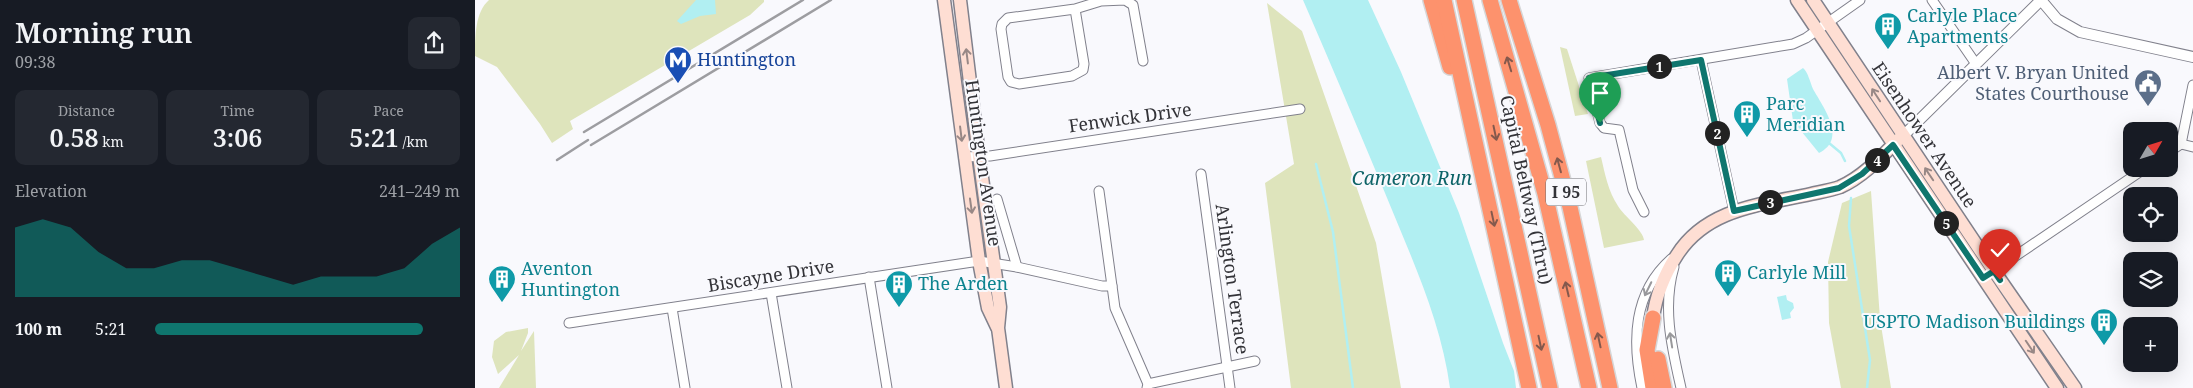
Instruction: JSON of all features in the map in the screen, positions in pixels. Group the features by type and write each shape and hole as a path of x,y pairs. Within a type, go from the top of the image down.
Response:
{"highway":[{"path":"1431,0 1483,171"},
{"path":"1444,0 1483,171 1529,388"},
{"name":"Capital Beltway (Thru)","path":"1464,0 1550,388"},
{"name":"Capital Beltway (Thru)","path":"1490,0 1545,194 1589,388"},
{"name":"I 95","path":"1509,0 1548,124 1570,207 1610,388"},
{"path":"1653,318 1657,357 1655,387"}],"main road":[{"name":"Huntington Avenue","path":"944,0 979,261 988,308 998,328"},
{"name":"Huntington Avenue","path":"960,0 1000,307 998,328 1006,388"},
{"name":"Eisenhower Avenue","path":"1797,0 2057,388"},
{"name":"Eisenhower Avenue","path":"1813,0 1994,271 2075,388"},
{"path":"1653,318 1661,286 1679,252 1701,228 1715,218 1734,211 1839,188 1862,174 1903,136"}],"street":[{"path":"1075,9 1084,64 1083,70 1072,76 1019,84 1011,82 1008,77 1002,24 1008,18 1075,9 1101,1 1125,0 1133,5 1143,61"},
{"path":"1644,212 1633,190 1619,130 1604,128 1600,123 1589,78 1793,44 1860,0"},
{"path":"1932,0 1976,64"},
{"path":"1903,136 2041,0 2057,19 2093,36 2193,57"},
{"path":"1701,60 1734,211"},
{"path":"2178,146 2181,144 2193,85"},
{"name":"Fenwick Drive","path":"964,157 1300,109"},
{"path":"2181,144 2193,147"},
{"name":"Arlington Terrace","path":"1201,174 1230,388"},
{"path":"1983,278 2131,178"},
{"path":"1099,191 1115,308 1147,386 1255,361"},
{"path":"997,199 1017,266"},
{"path":"1655,387 1635,350 1639,314 1647,290 1655,276 1679,252"},
{"path":"1679,252 1670,282 1668,312 1672,346 1681,388"},
{"name":"Biscayne Drive","path":"569,323 979,261 1017,266 1102,286 1112,286"},
{"path":"869,277 887,388"},
{"path":"771,293 787,388"},
{"path":"672,308 685,388"}],"green space":[{"path":"489,0 764,0 764,2 750,15 570,121 573,129 552,143 497,67 475,56 478,18 484,5"},
{"path":"1267,3 1302,31 1376,243 1401,388 1291,388 1265,183 1294,164"},
{"path":"1560,47 1567,49 1588,114 1575,116"},
{"path":"1601,157 1607,182 1615,200 1643,236 1644,240 1604,248 1586,161"},
{"path":"1871,191 1880,319 1891,388 1841,388 1829,323 1828,262 1842,203"},
{"path":"528,328 521,351 534,331 536,388 499,388 519,355 498,374 492,357 494,341 506,332"}],"water":[{"path":"696,0 715,0 716,14 700,16 681,24 677,21"},
{"name":"Cameron Run","path":"1303,0 1368,0 1401,72 1459,213 1514,371 1516,388 1450,388 1440,338 1415,265"},
{"path":"1803,68 1831,122 1832,140 1819,153 1793,121 1787,79"},
{"path":"1786,295 1787,300 1793,303 1794,308 1790,313 1791,318 1782,320 1777,297"}],"waterway":[{"path":"1829,143 1841,153 1845,161"},
{"path":"1316,164 1333,232 1353,388"},
{"path":"1851,198 1849,226 1870,360 1867,388"}],"railway":[{"path":"584,132 803,0"},
{"path":"591,145 831,0"},
{"path":"557,160 588,140"}],"place":[{"name":"Carlyle Place Apartments","path":"1888,50"},
{"name":"Huntington","path":"678,84"},
{"name":"Albert V. Bryan United States Courthouse","path":"2148,107"},
{"name":"Parc Meridian","path":"1747,138"},
{"name":"Carlyle Mill","path":"1728,297"},
{"name":"Aventon Huntington","path":"502,303"},
{"name":"The Arden","path":"899,308"},
{"name":"USPTO Madison Buildings","path":"2104,346"}],"route":[{"path":"1600,123 1589,78 1701,60 1734,211 1839,188 1862,174 1893,145 1983,278 1994,271 2000,280"}]}
